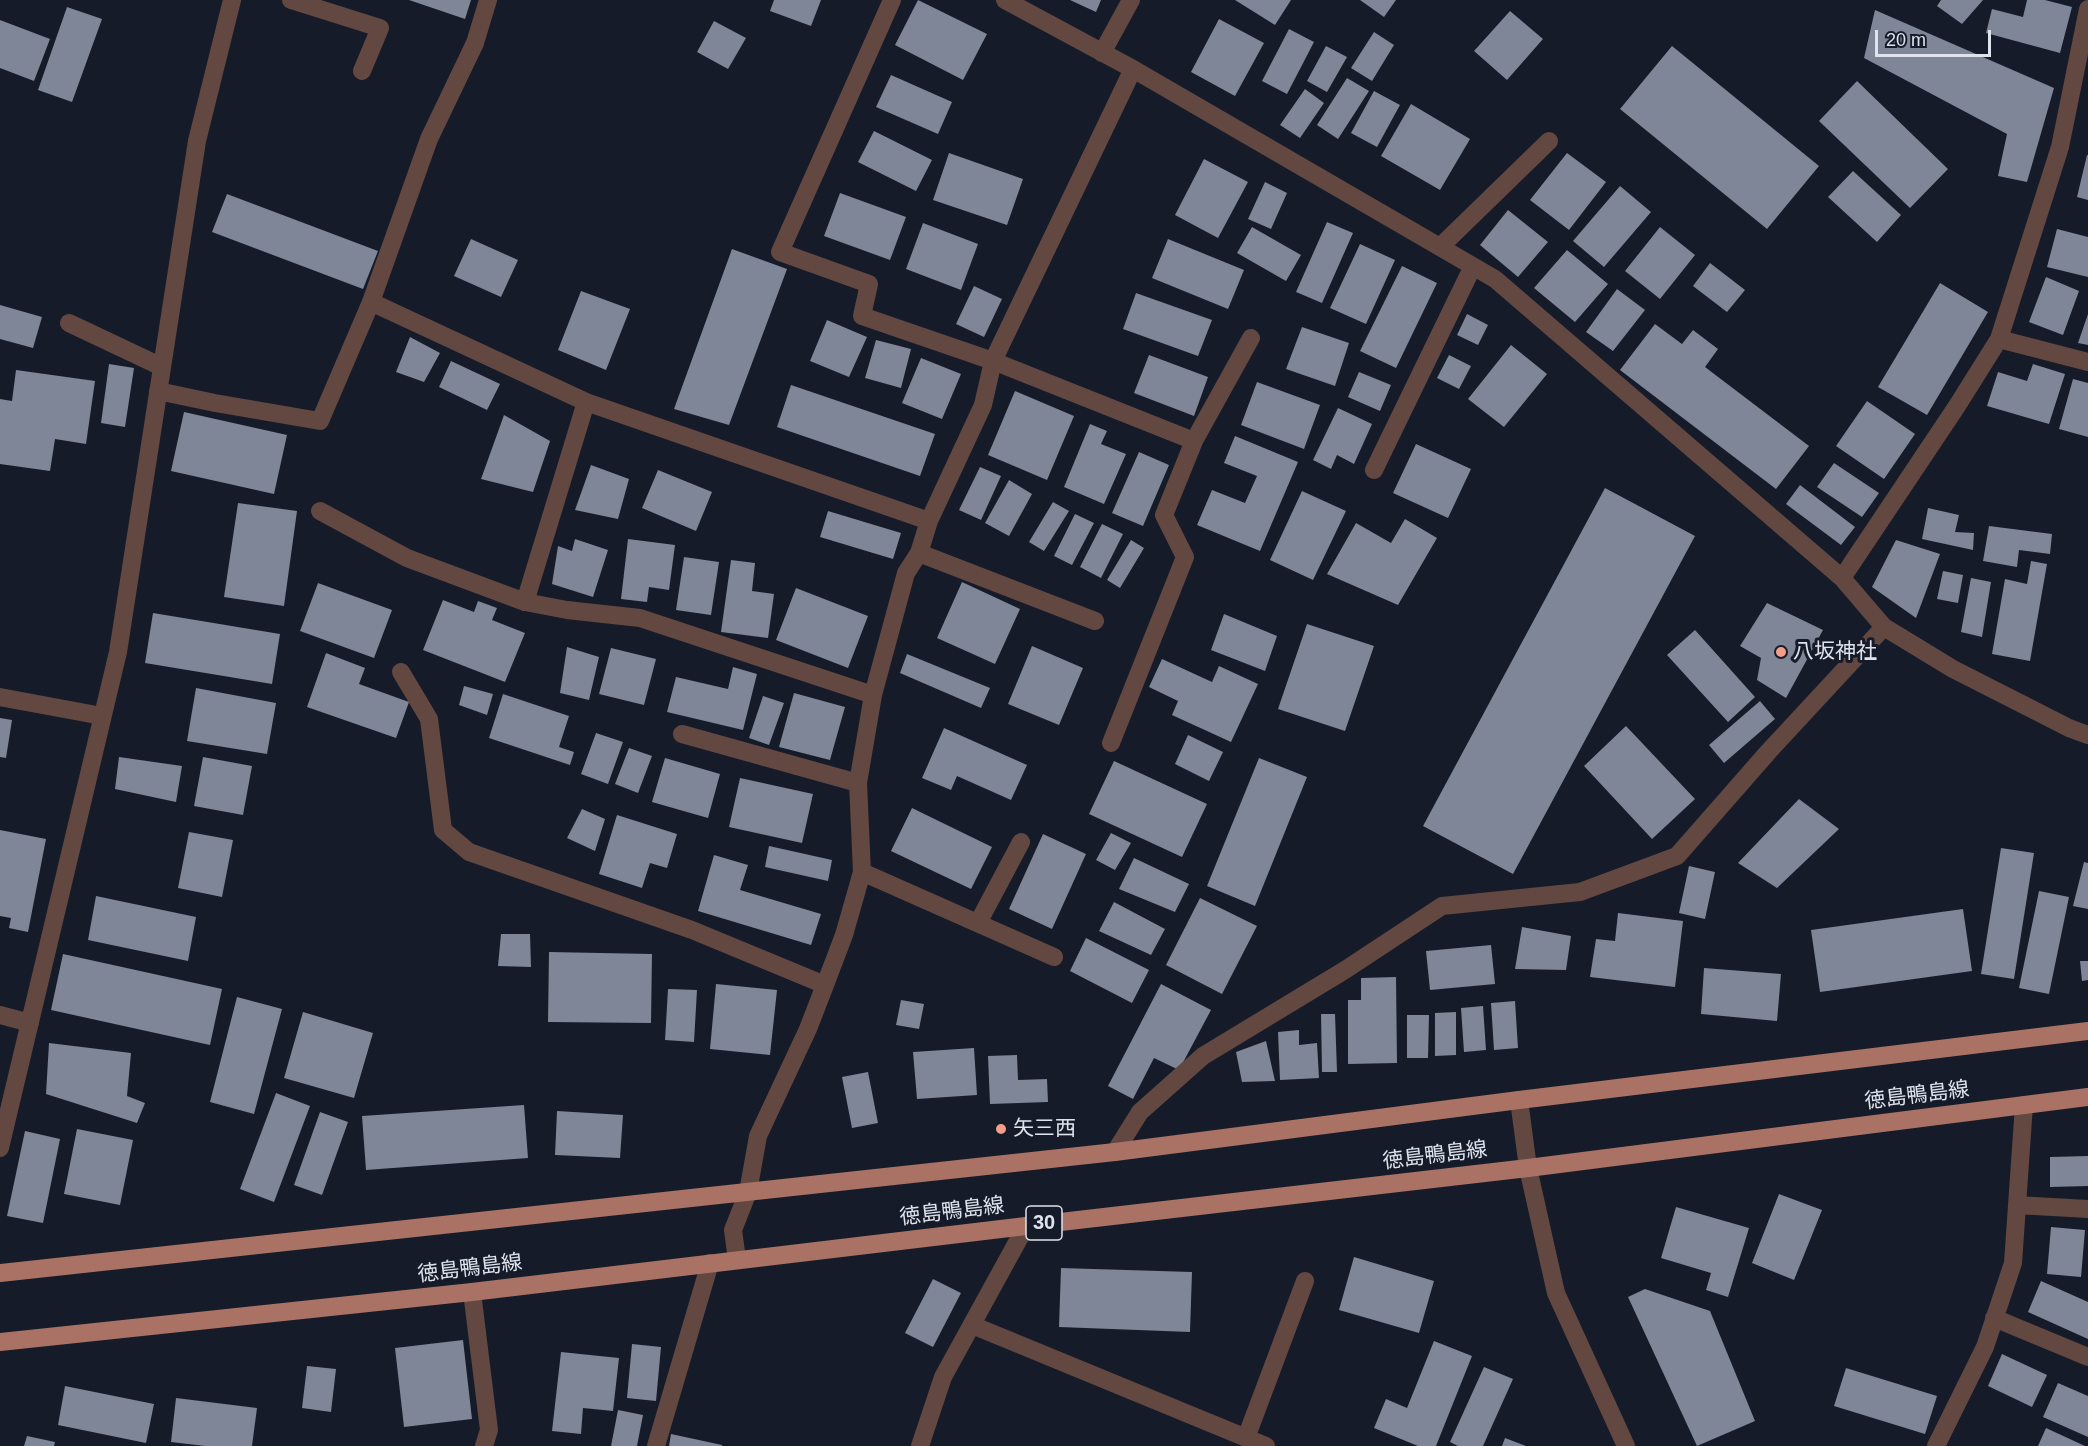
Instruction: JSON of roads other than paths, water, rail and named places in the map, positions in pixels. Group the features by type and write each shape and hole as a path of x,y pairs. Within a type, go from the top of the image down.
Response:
{"main road":[{"name":"徳島鴨島線","path":"0,1273 1115,1152 2088,1031"},
{"name":"徳島鴨島線","path":"0,1342 472,1292 1528,1168 2088,1097"}],"street":[{"path":"0,1148 117,652 197,141 232,0"},
{"path":"291,0 380,28 362,71"},
{"path":"158,391 320,422 371,302 429,140 475,43 488,0"},
{"path":"892,0 780,252 869,284 862,316 993,361 1194,441"},
{"path":"1005,0 1132,69 1495,279 1842,578 1884,627 1953,669 2069,728 2088,735"},
{"path":"1102,53 1131,0"},
{"path":"1842,578 1958,406 1999,339 2060,147 2086,34 2088,9"},
{"path":"736,1260 733,1230 748,1192 758,1136 808,1029 844,935 862,872 858,783 873,696 906,573 918,553 929,521 983,405 993,361 1132,69"},
{"path":"1440,247 1549,141"},
{"path":"1374,470 1473,266"},
{"path":"371,302 586,402 929,521"},
{"path":"69,323 162,367"},
{"path":"1111,743 1185,557 1164,515 1194,441 1251,338"},
{"path":"1999,339 2088,362"},
{"path":"525,602 586,402"},
{"path":"320,511 407,558 525,602 640,618 873,696"},
{"path":"918,553 1095,621"},
{"path":"1115,1152 1140,1112 1203,1056 1345,970 1442,906 1580,892 1677,856 1769,751 1884,627"},
{"path":"401,672 429,719 443,830 469,852 692,930 825,985"},
{"path":"0,697 102,716"},
{"path":"682,734 858,783"},
{"path":"978,923 1022,842"},
{"path":"862,872 1054,957"},
{"path":"0,1015 30,1023"},
{"path":"1519,1100 1528,1168 1556,1293 1626,1446"},
{"path":"1936,1446 1985,1347 2013,1263 2024,1106"},
{"path":"2017,1205 2088,1209"},
{"path":"920,1446 943,1377 1026,1226"},
{"path":"656,1446 710,1263"},
{"path":"1246,1438 1305,1281"},
{"path":"472,1292 489,1430 484,1446"},
{"path":"1994,1318 2088,1358"},
{"path":"972,1325 1266,1446"}],"place":[{"name":"八坂神社","path":"1781,652"},
{"name":"矢三西","path":"1001,1129"}]}
